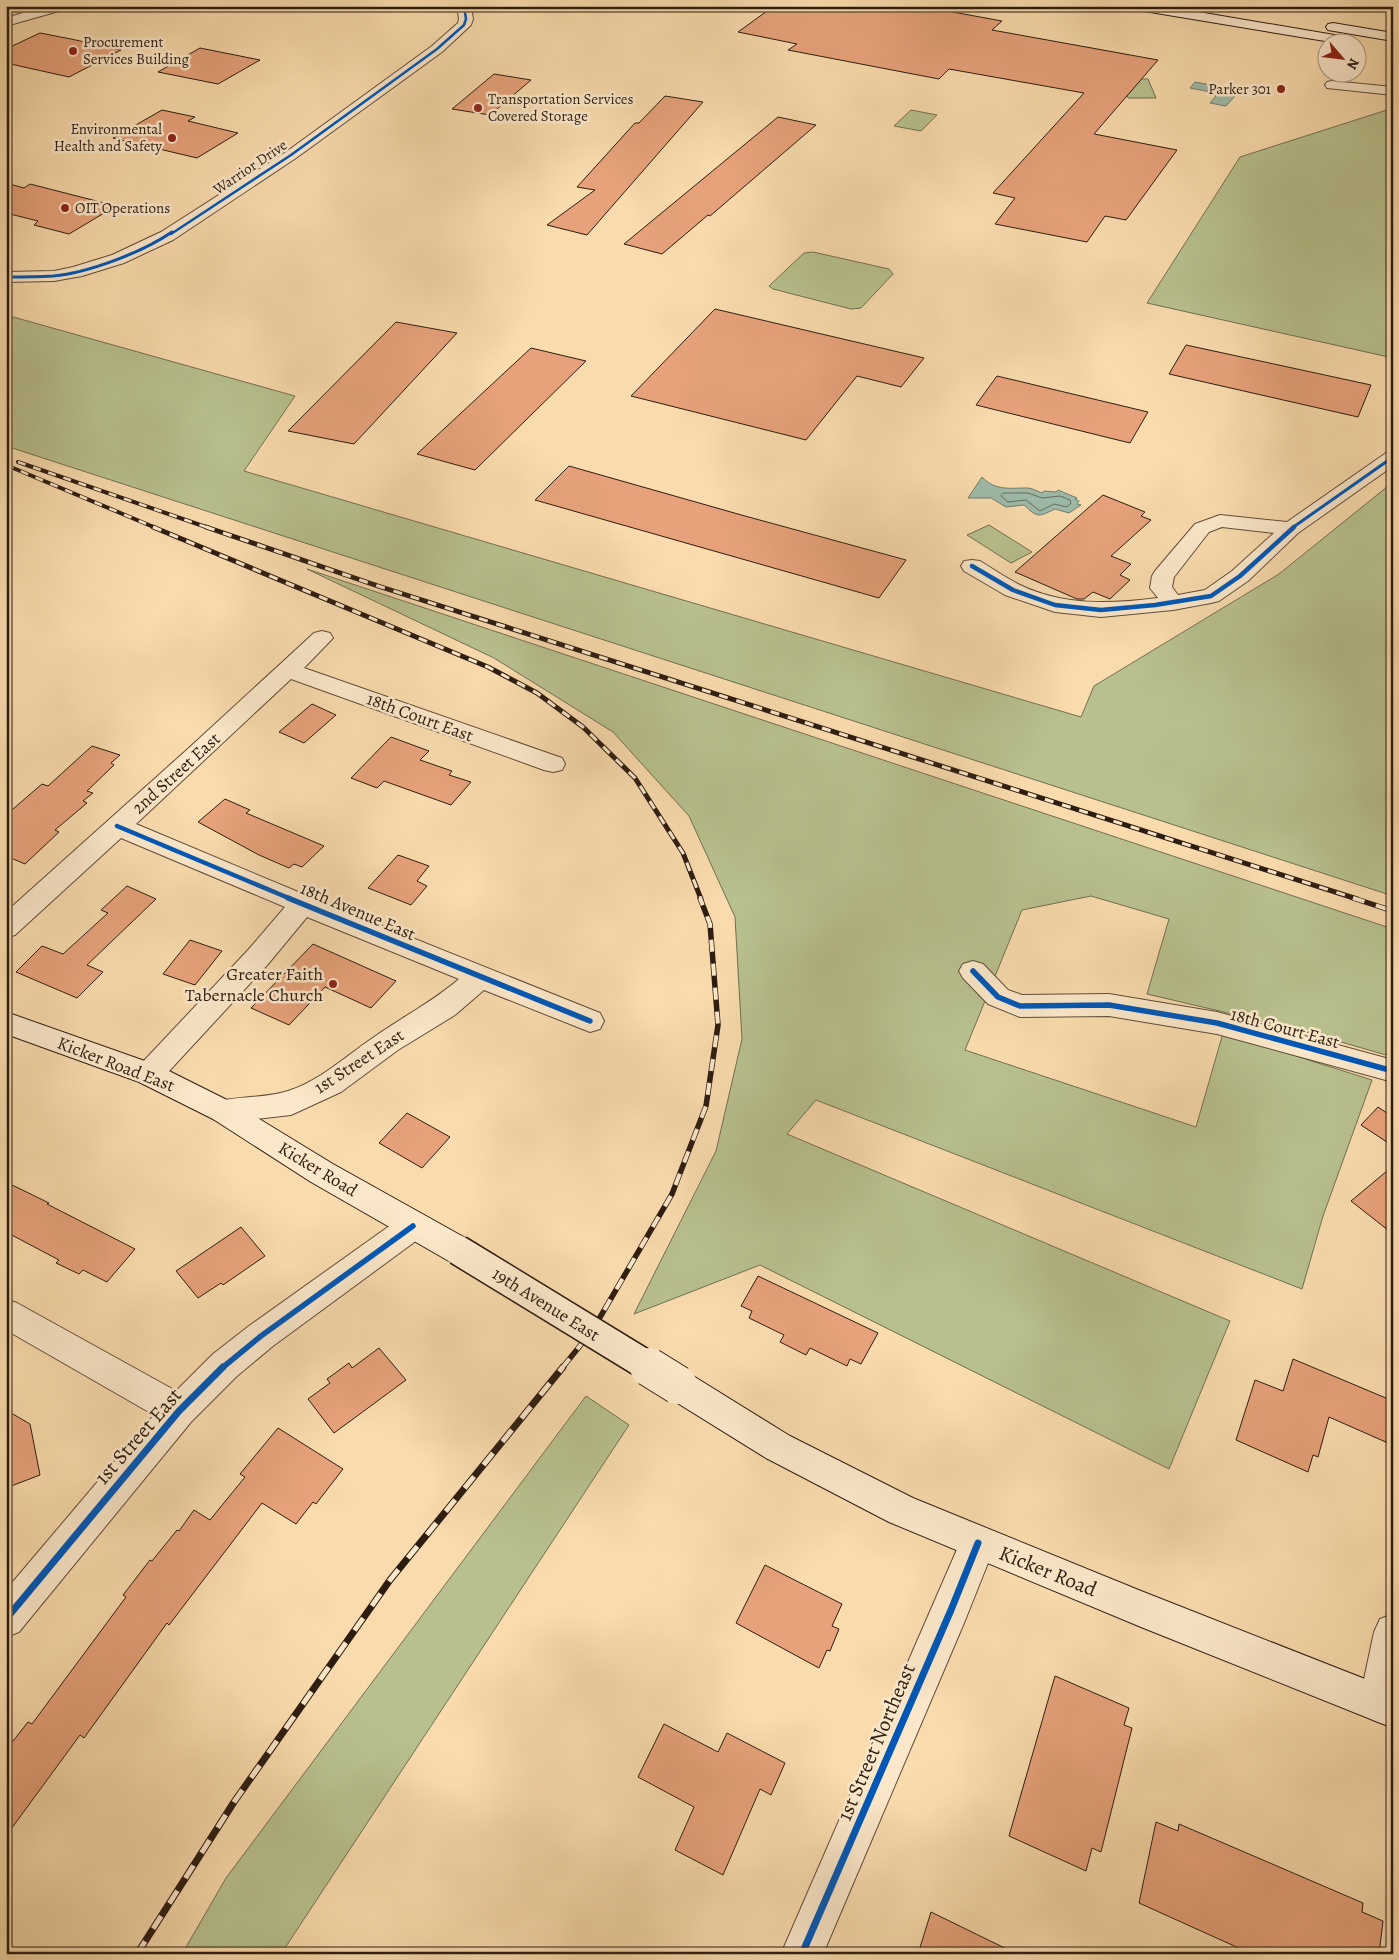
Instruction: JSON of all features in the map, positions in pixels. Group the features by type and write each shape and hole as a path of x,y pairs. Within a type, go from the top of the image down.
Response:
{"street":[{"path":"6,22 61,6"},
{"name":"Warrior Drive","path":"6,278 54,276 76,272 118,259 167,236 291,155 437,49 464,25 466,19 464,6"},
{"path":"1138,6 1316,36"},
{"path":"1212,6 1393,37"},
{"path":"1366,45 1393,50"},
{"path":"1393,83 1335,82 1383,92 1393,91"},
{"path":"972,566 1013,590 1055,605 1101,610 1173,603 1211,596 1240,576 1291,529 1393,457"},
{"path":"1173,603 1161,588 1163,576 1202,528 1220,521 1291,529"},
{"name":"2nd Street East","path":"6,928 199,753 322,638"},
{"name":"18th Court East","path":"288,670 553,764"},
{"name":"18th Avenue East","path":"117,826 590,1021"},
{"path":"149,1074 259,956 304,903"},
{"name":"18th Court East","path":"973,971 998,997 1020,1006 1109,1005 1208,1022 1393,1071"},
{"name":"1st Street East","path":"223,1111 291,1103 331,1084 388,1042 445,1007 480,977"},
{"name":"Kicker Road East","path":"6,1023 149,1074 223,1111"},
{"name":"Kicker Road","path":"223,1111 322,1173 413,1226"},
{"name":"1st Street East","path":"6,1619 179,1411 225,1365 261,1336 413,1226"},
{"name":"19th Avenue East","path":"413,1226 458,1250 678,1385"},
{"path":"6,1313 179,1411"},
{"name":"Kicker Road","path":"678,1385 778,1447 901,1510 1141,1610 1385,1706"},
{"name":"1st Street Northeast","path":"802,1954 952,1610 978,1542"},
{"path":"1385,1706 1393,1632"}],"green space":[{"path":"1120,79 1148,79 1156,98 1128,98"},
{"path":"1393,108 1393,358 1147,303 1240,157"},
{"path":"911,110 937,115 921,131 894,126"},
{"path":"813,252 889,269 893,274 861,308 851,309 773,289 769,286 804,253"},
{"path":"6,315 295,396 244,471 1081,717 1094,686 1279,574 1393,482 1393,896 6,446"},
{"path":"989,525 1032,552 1011,563 967,535"},
{"path":"307,569 1393,929 1393,1057 1296,1029 1147,994 1169,919 1091,896 1022,910 965,1050 1196,1127 1223,1033 1372,1080 1323,1216 1302,1289 816,1100 787,1134 1230,1321 1169,1469 760,1265 634,1314 716,1151 742,1039 735,917 689,816 613,732 494,658"},
{"path":"586,1396 629,1425 281,1954 182,1954 226,1878"}],"water":[{"path":"1195,82 1227,88 1229,92 1236,95 1226,106 1210,103 1216,96 1211,92 1190,88"},
{"path":"982,477 997,487 1029,488 1042,493 1044,491 1056,492 1058,490 1077,498 1075,499 1079,501 1077,504 1081,505 1069,513 1055,509 1038,515 1024,505 1006,507 991,498 968,498"}],"building":[{"path":"774,6 920,6 1002,21 992,30 1158,60 1094,134 1177,150 1126,220 1105,216 1087,242 995,224 1015,198 993,193 1084,93 949,69 939,79 788,50 797,44 738,32"},
{"name":"Procurement Services Building","path":"40,33 121,50 69,77 6,63 6,49"},
{"path":"200,48 260,60 218,84 158,72"},
{"path":"494,74 531,80 490,115 452,109"},
{"path":"665,96 703,102 587,235 547,225 595,190 577,187 635,123 639,123"},
{"name":"Environmental Health and Safety","path":"162,110 195,117 188,121 238,133 197,158 113,138"},
{"path":"778,117 816,125 710,216 708,215 662,254 624,244"},
{"name":"OIT Operations","path":"6,183 24,188 30,184 116,206 69,234 34,225 38,221 6,213"},
{"path":"715,309 924,358 901,387 857,376 806,440 631,396"},
{"path":"396,322 457,333 354,444 288,431"},
{"path":"1186,345 1371,385 1358,417 1169,374"},
{"path":"531,348 586,361 475,470 417,454"},
{"path":"997,376 1148,412 1130,443 976,405"},
{"path":"569,466 906,560 879,598 535,500"},
{"path":"1103,495 1145,512 1141,516 1151,520 1111,556 1131,564 1120,575 1130,580 1110,599 1093,592 1084,599 1077,599 1015,572"},
{"path":"312,704 336,715 304,743 279,732"},
{"path":"391,737 429,751 420,760 452,771 449,775 471,782 451,805 384,781 377,788 351,778"},
{"path":"92,746 120,755 111,763 114,765 87,791 93,793 83,801 87,803 55,830 59,832 25,864 6,856 6,815 42,784 48,786"},
{"path":"225,799 250,810 246,813 324,846 302,867 294,864 289,868 259,855 198,822"},
{"path":"398,855 429,866 417,881 427,886 411,905 368,888"},
{"path":"127,886 156,899 87,965 103,972 77,998 16,972 42,946 63,954 108,913 101,910"},
{"path":"190,940 222,951 195,985 163,974"},
{"name":"Greater Faith Tabernacle Church","path":"313,944 396,981 371,1008 325,987 289,1025 251,1008"},
{"path":"1378,1107 1393,1117 1393,1146 1361,1125"},
{"path":"407,1113 450,1137 422,1168 379,1143"},
{"path":"1393,1166 1393,1234 1351,1201"},
{"path":"6,1182 135,1249 107,1282 83,1270 79,1274 56,1263 59,1260 6,1232"},
{"path":"241,1227 265,1256 223,1285 221,1283 198,1298 176,1271"},
{"path":"758,1276 878,1333 861,1364 850,1359 847,1366 810,1348 806,1355 780,1342 784,1335 749,1318 752,1311 741,1306"},
{"path":"379,1348 406,1380 334,1433 308,1399 330,1383 327,1379 349,1363 352,1368"},
{"path":"1293,1359 1393,1401 1393,1426 1388,1443 1329,1417 1318,1457 1313,1455 1308,1472 1236,1440 1255,1380 1283,1391"},
{"path":"6,1410 30,1424 40,1475 6,1488"},
{"path":"278,1428 343,1469 316,1504 313,1502 296,1524 262,1503 169,1625 167,1623 84,1738 80,1735 6,1836 6,1750 28,1722 32,1724 126,1597 123,1595 150,1560 152,1561 177,1530 179,1531 194,1510 210,1520 245,1477 240,1474"},
{"path":"765,1565 842,1604 832,1626 839,1629 830,1651 827,1650 819,1668 736,1623"},
{"path":"1055,1676 1129,1708 1124,1725 1132,1728 1101,1852 1092,1848 1086,1871 1009,1836"},
{"path":"664,1724 718,1752 727,1733 785,1763 771,1795 760,1789 723,1875 675,1850 694,1807 638,1777"},
{"path":"1156,1822 1178,1831 1179,1824 1363,1903 1362,1912 1383,1921 1379,1954 1252,1954 1139,1903"},
{"path":"931,1912 1017,1954 918,1954"}],"railway":[{"path":"18,462 209,528"},
{"path":"6,465 156,528"},
{"path":"153,527 488,667 537,693 583,727 635,778 683,853 701,899"},
{"path":"206,527 378,586 1357,899"},
{"path":"562,1368 592,1331 672,1194 706,1106 718,1025 710,924 700,898"},
{"path":"1353,898 1393,911"},
{"path":"137,1954 234,1802 390,1580 563,1367"}],"cycle path":[{"path":"6,277 54,276 76,272 118,259 167,236 291,155 437,49 464,25 466,19 464,6"},
{"path":"972,566 1013,590 1055,605 1101,610 1155,605 1211,596 1240,576 1291,529 1393,457"},
{"path":"117,826 352,925 590,1021"},
{"path":"973,971 998,997 1020,1006 1109,1005 1217,1023 1393,1071"},
{"path":"6,1619 179,1411 225,1365 261,1336 413,1226"},
{"path":"802,1954 951,1610 978,1543"}],"place":[{"name":"Procurement Services Building","path":"73,51"},
{"name":"Parker 301","path":"1281,89"},
{"name":"Transportation Services Covered Storage","path":"478,108"},
{"name":"Environmental Health and Safety","path":"172,138"},
{"name":"OIT Operations","path":"65,208"},
{"name":"Greater Faith Tabernacle Church","path":"333,984"}]}
